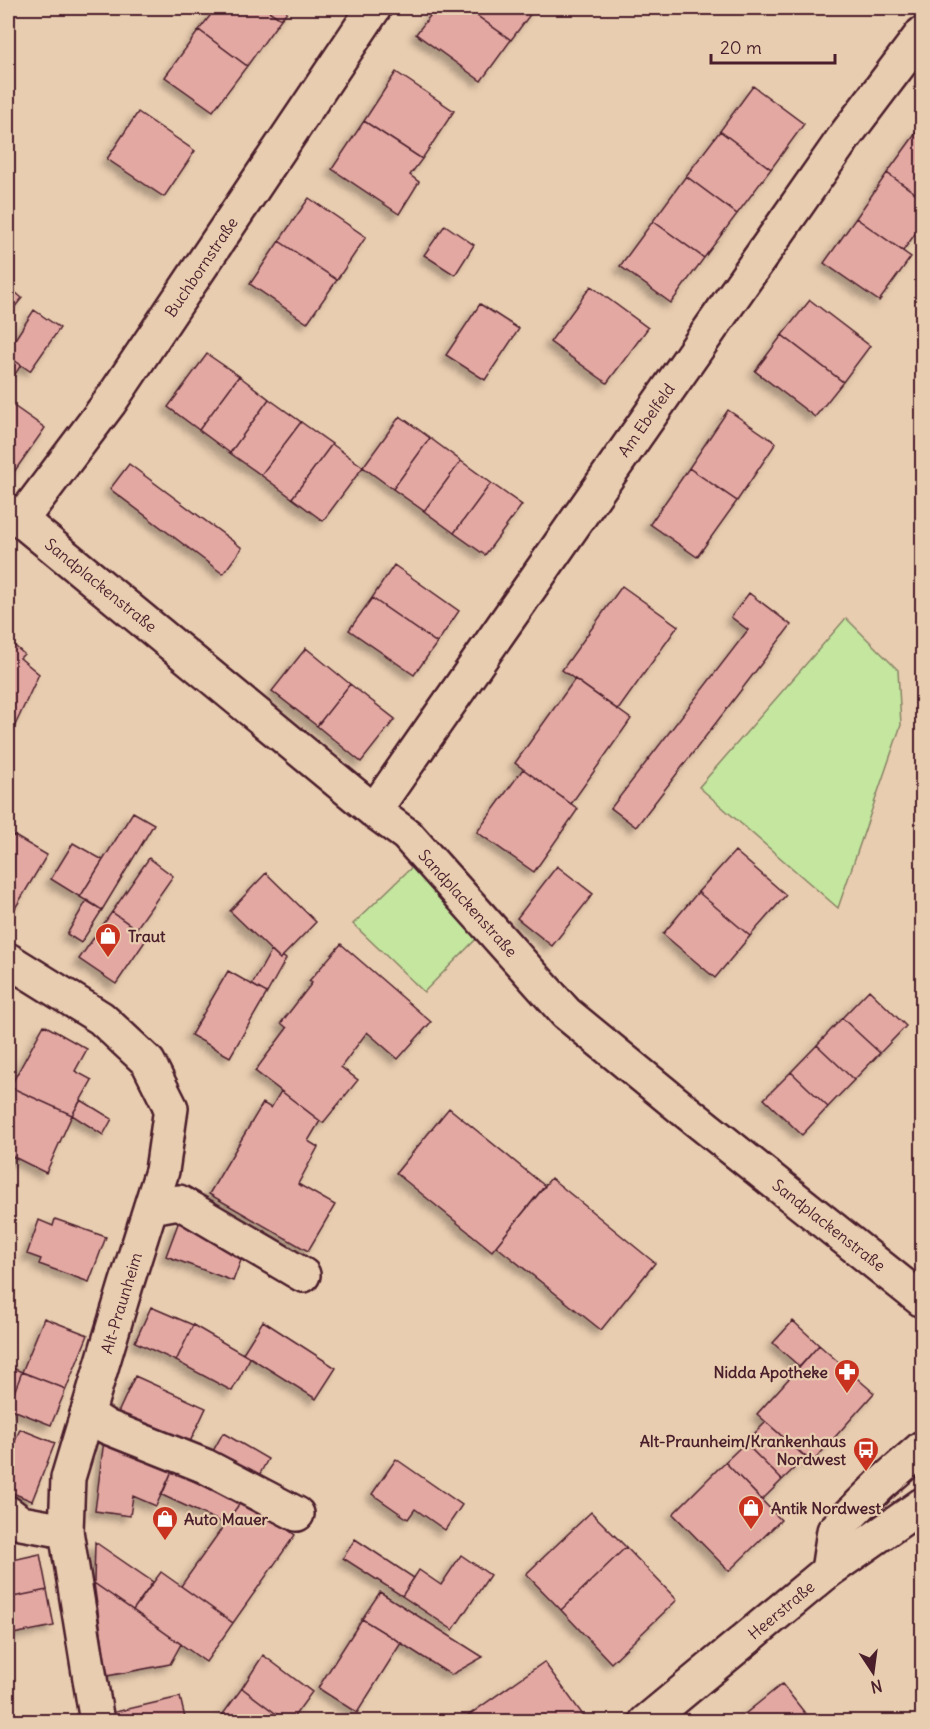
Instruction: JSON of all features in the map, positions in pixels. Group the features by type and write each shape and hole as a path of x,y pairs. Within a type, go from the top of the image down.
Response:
{"street":[{"name":"Buchbornstraße","path":"14,515 110,402 374,8"},
{"name":"Am Ebelfeld","path":"374,811 845,136 922,34"},
{"name":"Sandplackenstraße","path":"14,515 374,811 407,835 566,1013 922,1300"},
{"name":"Alt-Praunheim","path":"8,960 101,1018 148,1062 171,1108 162,1171 68,1478 66,1531 97,1722"},
{"path":"151,1207 179,1202 303,1275"},
{"path":"87,1414 107,1427 205,1466 297,1514"},
{"path":"828,1571 834,1531 880,1485 922,1448"},
{"name":"Heerstraße","path":"646,1722 828,1571 922,1505"},
{"path":"8,1513 21,1523 66,1531"}],"green space":[{"path":"846,618 898,670 901,725 838,908 699,787"},
{"path":"413,866 482,933 424,992 353,924"}],"building":[{"path":"216,8 264,8 281,19 247,66 199,30"},
{"path":"264,8 290,8 281,19"},
{"path":"436,8 466,8 511,40 481,81 416,34"},
{"path":"466,8 535,8 511,40"},
{"path":"199,30 247,66 213,111 165,77"},
{"path":"396,72 454,111 422,159 364,121"},
{"path":"753,86 804,124 771,169 720,131"},
{"path":"138,112 195,151 164,197 107,159"},
{"path":"364,121 422,159 410,175 419,182 399,214 332,169"},
{"path":"919,129 922,132 922,198 887,173"},
{"path":"720,131 771,169 737,214 686,176"},
{"path":"887,173 922,198 922,224 903,251 856,218"},
{"path":"686,176 737,214 704,258 653,221"},
{"path":"309,198 366,237 337,280 279,241"},
{"path":"856,218 911,257 879,301 824,263"},
{"path":"653,221 704,258 671,303 620,266"},
{"path":"445,225 474,245 455,275 424,255"},
{"path":"279,241 337,280 307,323 250,284"},
{"path":"8,286 22,298 8,315"},
{"path":"591,286 648,328 607,383 550,342"},
{"path":"810,300 870,346 843,382 782,335"},
{"path":"480,304 519,329 485,380 446,355"},
{"path":"34,310 60,328 30,371 8,356 8,350"},
{"path":"782,335 843,382 815,417 755,371"},
{"path":"207,354 239,376 199,430 168,407"},
{"path":"8,356 21,365 8,385"},
{"path":"239,376 269,399 230,453 199,430"},
{"path":"269,399 301,422 261,475 230,453"},
{"path":"8,402 45,428 9,479 8,478"},
{"path":"728,410 776,443 737,501 689,468"},
{"path":"400,416 430,438 393,489 363,467"},
{"path":"301,422 332,444 292,498 261,475"},
{"path":"430,438 461,461 424,511 393,489"},
{"path":"332,444 363,467 323,521 292,498"},
{"path":"461,461 491,483 454,533 424,511"},
{"path":"129,464 242,548 223,574 110,489"},
{"path":"689,468 737,501 697,557 650,524"},
{"path":"491,483 522,505 485,555 454,533"},
{"path":"394,565 459,611 437,643 372,598"},
{"path":"622,586 678,626 618,710 562,670"},
{"path":"749,593 791,625 636,827 611,808 748,630 731,617"},
{"path":"372,598 437,643 414,675 349,630"},
{"path":"8,640 24,654 20,658 39,674 10,736 8,734"},
{"path":"306,648 350,684 317,726 272,691"},
{"path":"575,679 631,719 571,804 515,763"},
{"path":"350,684 395,719 361,762 317,726"},
{"path":"523,769 578,809 534,872 477,832"},
{"path":"133,812 154,824 102,910 80,897"},
{"path":"13,835 47,855 8,920 8,845"},
{"path":"73,843 103,860 80,897 51,879"},
{"path":"735,851 786,895 750,936 698,892"},
{"path":"149,858 173,876 136,929 112,912"},
{"path":"557,866 593,894 552,946 517,918"},
{"path":"266,873 316,922 280,959 230,911"},
{"path":"698,892 750,936 715,978 663,934"},
{"path":"87,900 102,910 81,943 67,934"},
{"path":"112,912 148,937 116,984 79,959"},
{"path":"341,944 431,1022 398,1059 367,1032 341,1067 358,1080 323,1123 255,1071 287,1028 281,1023 312,983 309,981"},
{"path":"271,951 280,959 282,956 286,959 267,993 252,985"},
{"path":"228,971 267,993 230,1057 191,1035"},
{"path":"869,990 906,1026 880,1053 842,1018"},
{"path":"842,1018 880,1053 854,1080 817,1045"},
{"path":"44,1025 87,1049 75,1071 92,1080 72,1115 10,1087"},
{"path":"817,1045 854,1080 828,1107 791,1072"},
{"path":"791,1072 828,1107 802,1135 764,1099"},
{"path":"8,1086 72,1115 46,1173 8,1154"},
{"path":"281,1091 320,1121 308,1141 318,1147 298,1184 335,1205 308,1251 209,1194 263,1103 271,1108"},
{"path":"81,1100 112,1119 103,1135 72,1115"},
{"path":"449,1108 545,1186 492,1251 396,1173"},
{"path":"551,1178 655,1263 601,1330 496,1246"},
{"path":"55,1219 106,1237 89,1282 39,1264 41,1259 27,1254 39,1220 53,1226"},
{"path":"179,1221 246,1247 233,1281 166,1256"},
{"path":"151,1307 193,1325 176,1361 135,1342"},
{"path":"44,1318 88,1335 66,1389 22,1372"},
{"path":"263,1321 336,1368 316,1399 243,1353"},
{"path":"793,1321 819,1345 800,1367 773,1343"},
{"path":"193,1325 250,1358 232,1391 176,1361"},
{"path":"819,1345 874,1393 812,1463 757,1414"},
{"path":"8,1366 22,1372 8,1408"},
{"path":"22,1372 66,1389 51,1425 8,1408"},
{"path":"135,1376 206,1408 188,1446 117,1415"},
{"path":"766,1422 806,1457 782,1480 745,1443"},
{"path":"20,1429 55,1443 32,1501 8,1491 8,1459"},
{"path":"223,1433 268,1459 257,1479 212,1453"},
{"path":"104,1440 172,1471 156,1506 133,1496 130,1516 95,1511"},
{"path":"745,1443 782,1480 762,1500 725,1462"},
{"path":"396,1459 462,1505 445,1530 415,1509 408,1519 372,1494"},
{"path":"725,1462 781,1520 729,1571 673,1514"},
{"path":"172,1471 240,1503 225,1524 162,1495"},
{"path":"240,1503 266,1514 295,1535 233,1623 181,1586"},
{"path":"591,1512 626,1547 561,1610 526,1574"},
{"path":"355,1539 414,1578 402,1596 343,1558"},
{"path":"95,1542 153,1582 133,1610 94,1583"},
{"path":"626,1547 677,1600 611,1663 561,1610"},
{"path":"40,1554 47,1590 8,1598 8,1561"},
{"path":"461,1555 490,1575 453,1630 402,1596 419,1570 441,1585"},
{"path":"161,1572 233,1623 206,1662 133,1610"},
{"path":"94,1583 181,1644 170,1664 107,1676"},
{"path":"47,1590 54,1626 8,1635 8,1598"},
{"path":"380,1592 483,1657 451,1675 362,1619"},
{"path":"362,1619 401,1643 357,1713 318,1688"},
{"path":"263,1655 312,1692 290,1722 242,1688"},
{"path":"544,1662 583,1715 574,1722 468,1722 466,1717"},
{"path":"782,1684 812,1722 735,1722"},
{"path":"242,1688 287,1722 233,1722 223,1714"},
{"path":"180,1697 186,1722 113,1722 111,1713"}],"place":[{"name":"Traut","path":"108,959"},
{"name":"Nidda Apotheke","path":"847,1395"},
{"name":"Alt-Praunheim/Krankenhaus Nordwest","path":"866,1473"},
{"name":"Antik Nordwest","path":"751,1531"},
{"name":"Auto Mauer","path":"165,1542"}]}
